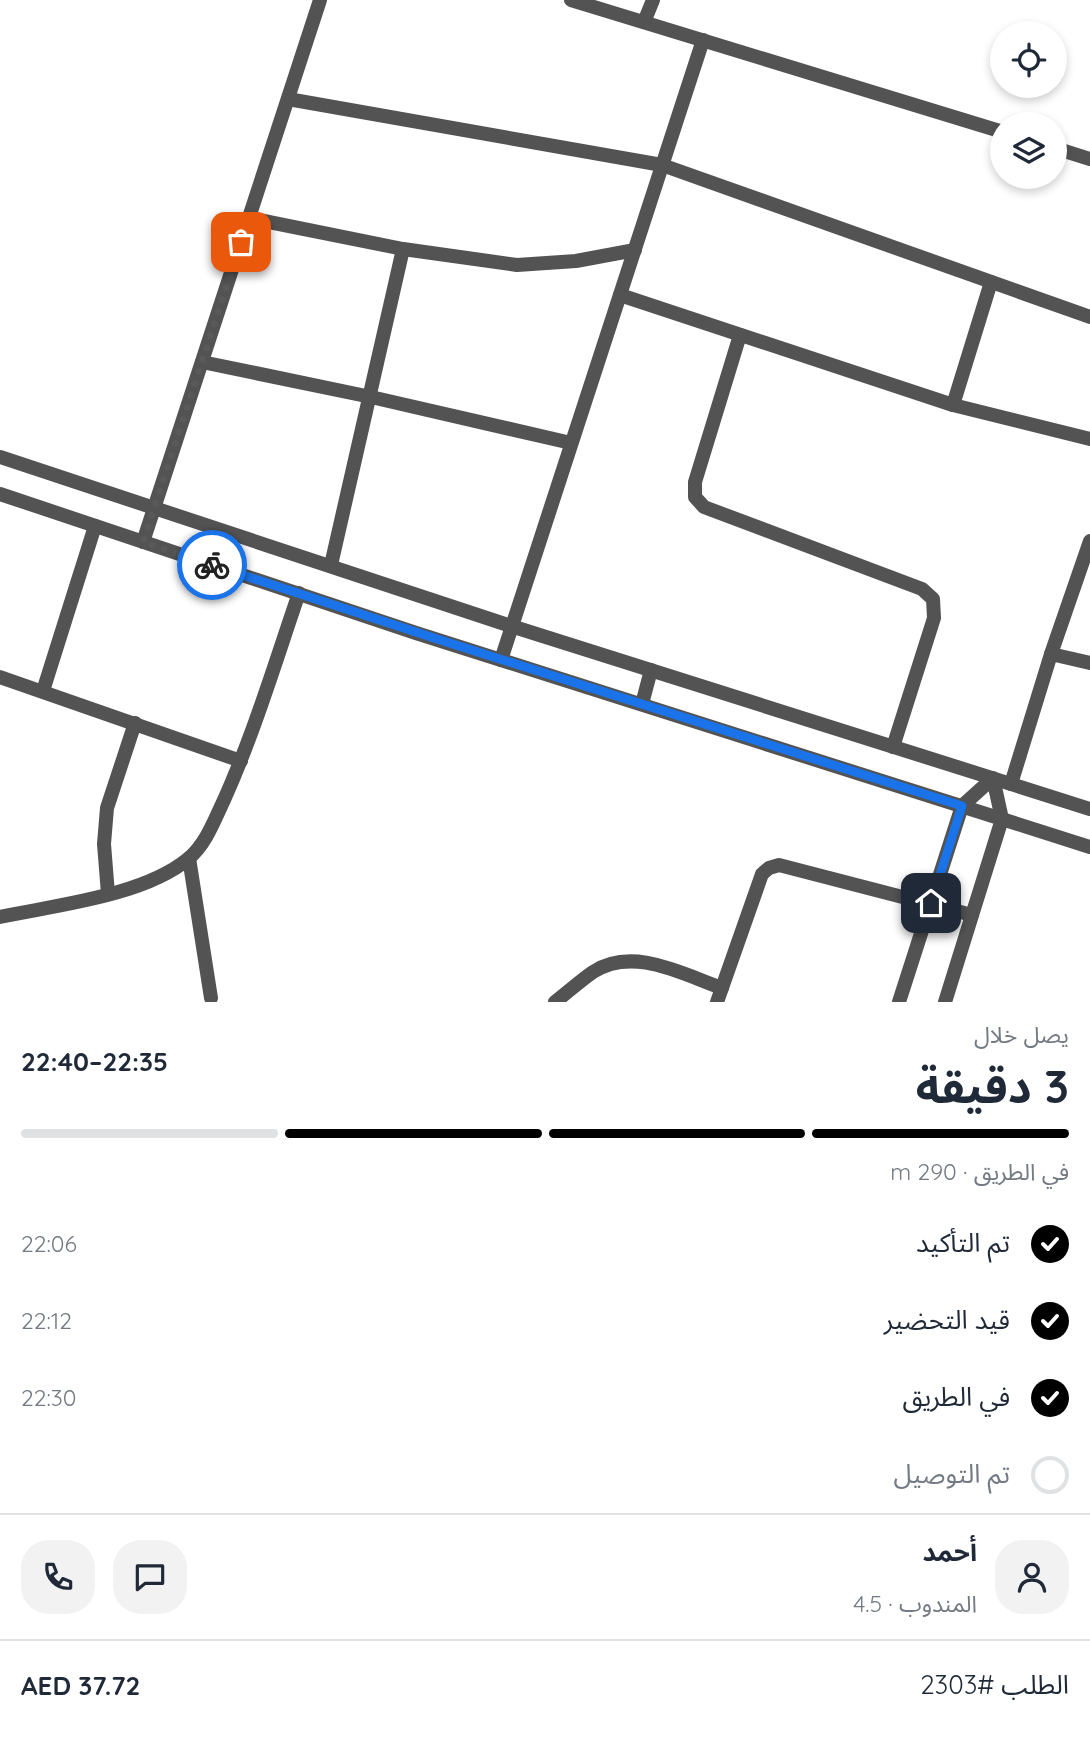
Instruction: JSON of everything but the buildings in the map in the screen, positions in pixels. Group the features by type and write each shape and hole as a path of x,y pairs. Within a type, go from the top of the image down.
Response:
{"street":[{"path":"143,542 320,0"},
{"path":"571,0 990,128"},
{"path":"644,22 653,0"},
{"path":"501,660 703,40"},
{"path":"288,99 662,165 1090,317"},
{"path":"1067,152 1090,159"},
{"path":"249,218 403,249 517,265 576,261 635,250"},
{"path":"331,565 403,249"},
{"path":"953,405 991,282"},
{"path":"620,295 953,405 1090,439"},
{"path":"740,335 695,482 695,497 704,506 922,589 933,598 934,618 893,747"},
{"path":"202,362 571,443"},
{"path":"0,457 511,626 1090,808"},
{"path":"0,494 501,660 1090,846"},
{"path":"43,691 95,526"},
{"path":"1012,784 1051,654 1090,541"},
{"path":"0,917 144,884 189,858 205,839 241,761 299,593"},
{"path":"1051,654 1090,663"},
{"path":"642,704 651,670"},
{"path":"0,677 241,761"},
{"path":"108,894 104,844 107,808 135,723"},
{"path":"899,1002 962,806 993,778"},
{"path":"945,1002 1002,818 993,778"},
{"path":"189,858 211,998"},
{"path":"555,1002 595,971 616,962 641,960 720,995 762,874 779,865 972,915"}],"way so far":[{"path":"212,565 143,542 241,242"}],"route":[{"path":"212,565 962,806 931,903"}]}
